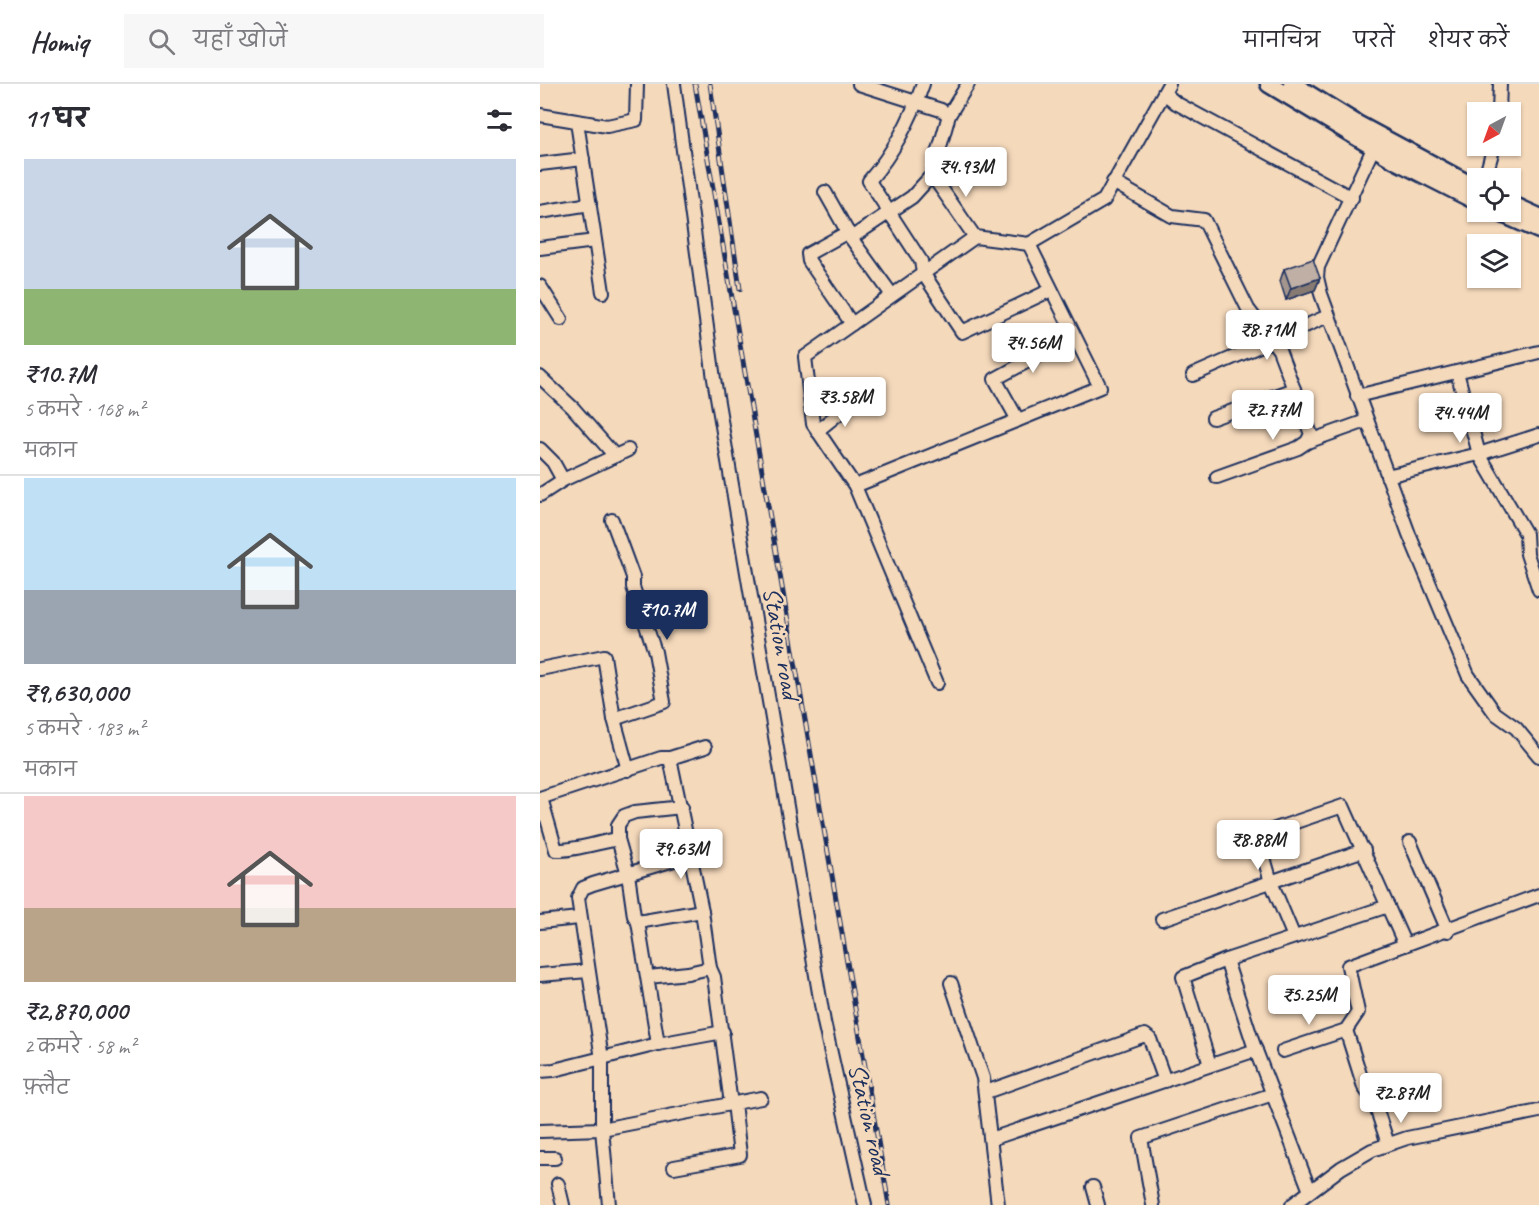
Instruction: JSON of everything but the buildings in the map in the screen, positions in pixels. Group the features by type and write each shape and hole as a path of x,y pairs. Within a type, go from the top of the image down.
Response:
{"main road":[{"path":"1269,84 1377,142 1467,195"},
{"path":"1292,84 1377,142 1467,184"},
{"path":"1521,209 1539,217"},
{"path":"1521,222 1539,230"}],"street":[{"path":"540,115 607,126 636,120 637,84"},
{"name":"Station road","path":"674,84 714,379 824,1022 865,1205"},
{"path":"859,84 949,115"},
{"path":"923,84 886,160 870,181 921,261 923,273 962,332 1051,290"},
{"path":"852,324 809,261 808,254 850,235 890,212 912,197 933,175 949,115 968,84"},
{"path":"1499,102 1500,84"},
{"path":"937,683 855,486 813,424 805,357 975,237 1029,244 1104,200 1166,88 1176,103 1352,198"},
{"path":"577,122 603,292"},
{"path":"1377,142 1318,267 1317,278 1328,316 1366,421 1468,675 1495,713 1516,728 1539,756"},
{"path":"540,164 583,159"},
{"path":"933,175 975,237"},
{"path":"1113,182 1172,216 1204,220 1248,309 1271,343 1279,350 1311,434 1307,442"},
{"path":"825,192 850,235 892,295"},
{"path":"540,212 590,204"},
{"path":"540,248 595,241"},
{"path":"855,486 1100,387 1029,244"},
{"path":"540,286 561,319"},
{"path":"1193,375 1271,343 1328,316"},
{"path":"1018,420 995,379 1074,336"},
{"path":"1357,396 1539,352"},
{"path":"1457,372 1479,454 1526,534 1527,554 1539,590"},
{"path":"540,377 573,408 615,456"},
{"path":"1213,418 1294,389"},
{"path":"817,432 853,402"},
{"path":"1217,477 1366,421"},
{"path":"1387,476 1479,454 1539,435"},
{"path":"540,449 553,462 563,480"},
{"path":"540,495 563,480 628,450"},
{"path":"612,520 633,577 633,587 655,652 664,702 614,718"},
{"path":"540,669 604,656 614,718 628,770"},
{"path":"618,839 579,846 567,851 556,850 540,798 705,747"},
{"path":"670,758 702,911 710,968 714,977 740,1155 674,1167"},
{"path":"1294,937 1271,882 1258,837 1266,832 1343,806 1405,945"},
{"path":"658,1044 638,922 634,916 628,874 618,839 618,825 624,816 682,807"},
{"path":"1410,842 1448,931"},
{"path":"1162,920 1364,850"},
{"path":"609,1205 602,1129 602,1059 579,918 578,898 584,888 691,855"},
{"path":"1283,1051 1346,1030 1358,1011 1348,966 1448,931 1539,895"},
{"path":"1210,1065 1183,977 1226,960 1388,906"},
{"path":"638,922 702,911"},
{"path":"540,922 579,918"},
{"path":"1226,960 1256,1050 1311,1191"},
{"path":"648,977 710,968"},
{"path":"540,975 588,971"},
{"path":"951,983 986,1092 998,1205"},
{"path":"1346,1030 1364,1087 1374,1101 1388,1144"},
{"path":"540,1071 602,1059 658,1044 723,1032"},
{"path":"986,1092 1145,1035 1150,1039 1165,1081"},
{"path":"991,1139 1256,1050"},
{"path":"1154,1205 1141,1138 1273,1094"},
{"path":"540,1131 602,1129 761,1098"},
{"path":"1292,1205 1341,1168 1372,1150 1388,1144 1539,1111"},
{"path":"540,1158 555,1158"},
{"path":"558,1184 562,1205"},
{"path":"1093,1188 1098,1205"}],"railway":[{"path":"695,84 889,1205"},
{"path":"710,84 740,289"}]}
